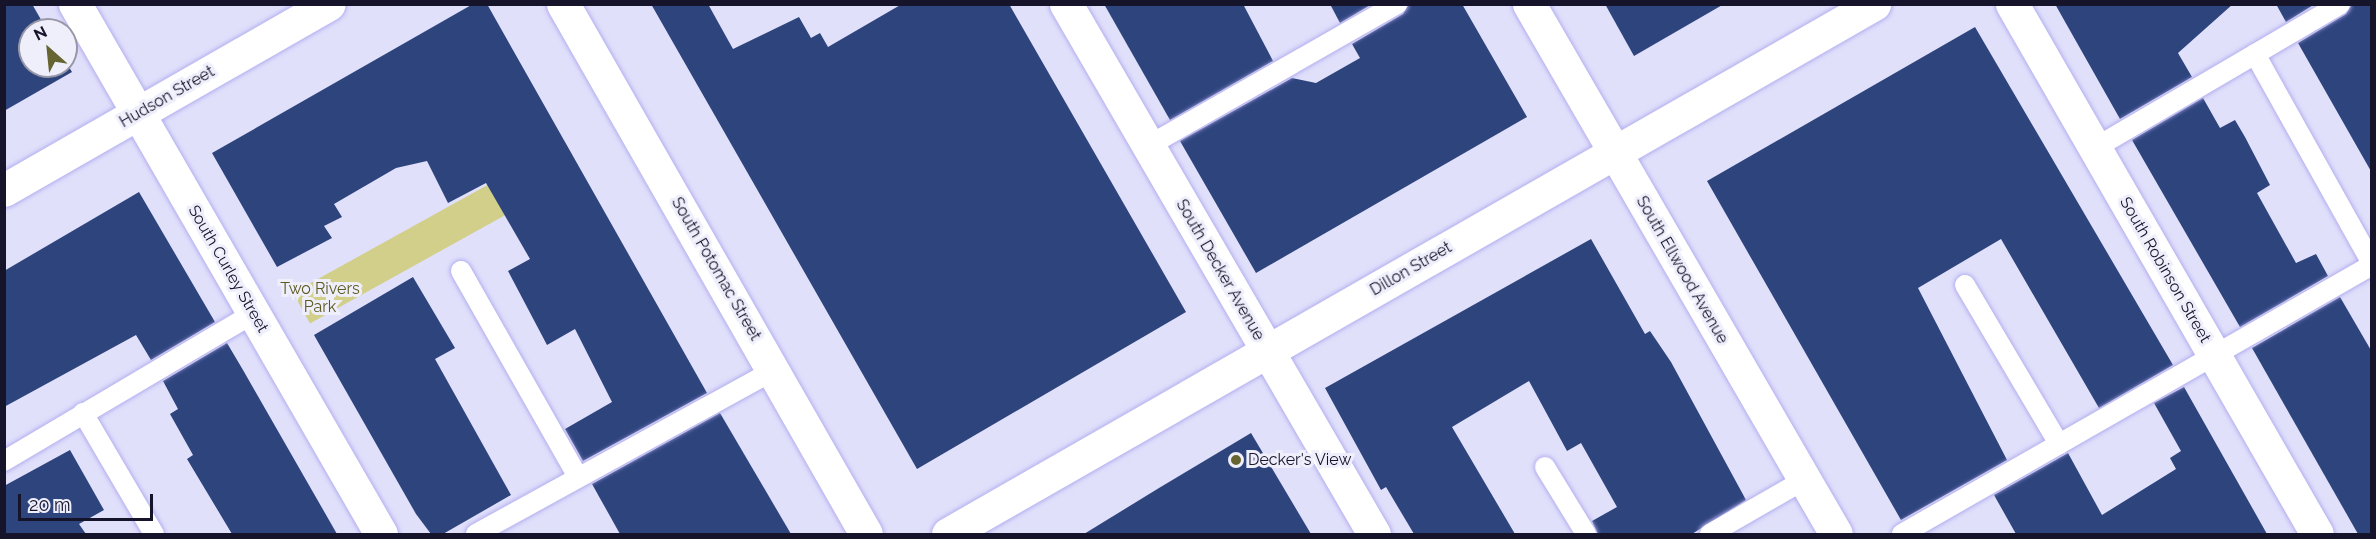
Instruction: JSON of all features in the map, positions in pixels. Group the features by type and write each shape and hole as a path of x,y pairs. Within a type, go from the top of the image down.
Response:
{"street":[{"name":"South Curley Street","path":"75,4 381,534"},
{"name":"Hudson Street","path":"4,190 329,4"},
{"name":"South Potomac Street","path":"563,4 866,534"},
{"name":"South Decker Avenue","path":"1066,4 1374,534"},
{"name":"South Ellwood Avenue","path":"1529,4 1836,534"},
{"name":"Dillon Street","path":"948,534 1874,4"},
{"name":"South Robinson Street","path":"2013,4 2317,534"}],"lane":[{"path":"1148,146 1396,4"},
{"path":"2095,148 2340,4"},
{"path":"1902,534 2372,264 2255,54"},
{"path":"461,272 578,477"},
{"path":"1965,285 2059,444"},
{"path":"4,461 254,313"},
{"path":"476,534 774,370"},
{"path":"83,413 154,534"},
{"path":"1545,467 1586,534"},
{"path":"1710,534 1804,480"}],"green space":[{"name":"Two Rivers Park","path":"565,142 582,173 310,323 293,293"}],"building":[{"path":"4,4 32,4 40,18 18,18 18,78 62,78 4,111"},
{"path":"473,4 487,4 707,393 583,461 565,429 612,402 575,329 547,345 508,271 530,259 486,183 448,203 427,161 396,168 334,204 342,217 324,226 332,238 277,267 212,153"},
{"path":"651,4 708,4 733,49 799,17 811,38 820,33 828,47 902,4 1009,4 1186,312 917,469"},
{"path":"1104,4 1243,4 1273,61 1170,120"},
{"path":"1330,4 1372,4 1340,23"},
{"path":"1409,4 1462,4 1527,117 1256,273 1180,141 1292,78 1316,83 1360,58 1352,44 1403,14"},
{"path":"1605,4 1724,4 1634,56"},
{"path":"2055,4 2233,4 2178,53 2192,77 2120,119"},
{"path":"2276,4 2315,4 2286,22"},
{"path":"2352,4 2372,4 2372,173 2298,43 2346,14"},
{"path":"1975,27 2173,365 2099,408 2001,239 1918,288 2007,460 1901,520 1707,181"},
{"path":"2203,98 2220,128 2235,120 2245,137 2270,185 2257,193 2296,263 2316,254 2328,276 2240,327 2132,140"},
{"path":"139,192 215,322 151,360 136,335 4,407 4,271"},
{"path":"1591,239 1645,334 1650,331 1671,362 1746,500 1692,534 1598,534 1592,521 1617,507 1581,443 1567,451 1529,381 1452,427 1515,534 1414,534 1386,487 1381,490 1325,388"},
{"path":"413,277 455,348 435,359 511,495 443,534 431,534 416,514 314,335"},
{"path":"2340,297 2372,352 2372,534 2358,534 2252,348"},
{"path":"227,343 337,534 232,534 187,459 193,455 170,414 178,409 163,381"},
{"path":"2184,387 2267,534 2016,534 1994,495 2068,453 2102,515 2176,469 2170,458 2181,451 2154,403"},
{"path":"720,413 791,534 620,534 592,484"},
{"name":"Decker's View","path":"1251,433 1311,534 1084,534 1159,488"},
{"path":"70,450 104,510 79,524 86,534 4,534 4,486"}],"place":[{"name":"Decker's View","path":"1236,460"}]}
